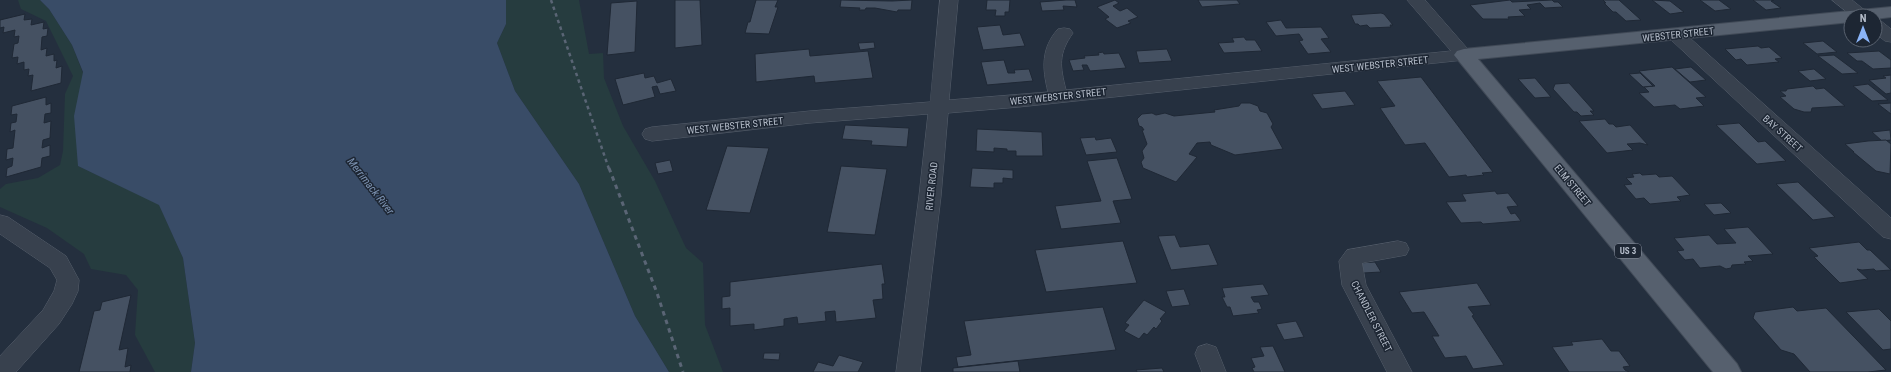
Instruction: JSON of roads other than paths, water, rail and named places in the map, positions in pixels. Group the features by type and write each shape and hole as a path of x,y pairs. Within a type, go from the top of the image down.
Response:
{"main road":[{"name":"WEBSTER STREET","path":"1464,55 1675,34 1843,21"},
{"name":"ELM STREET","path":"1464,55 1728,372"}],"street":[{"name":"RIVER ROAD","path":"908,372 939,107 949,0"},
{"name":"ELM STREET","path":"1416,0 1464,55"},
{"path":"1840,0 1851,8"},
{"path":"1058,96 1054,81 1054,47 1058,39 1064,33"},
{"name":"BAY STREET","path":"1675,34 1891,231"},
{"name":"WEST WEBSTER STREET","path":"652,134 817,116 1058,96 1464,55"},
{"path":"0,223 58,262 68,280 66,291 60,304 51,317 2,372"},
{"name":"CHANDLER STREET","path":"1398,249 1355,256 1350,260 1354,286 1400,372"}],"water":[{"name":"Merrimack River","path":"40,0 506,0 506,24 497,43 515,91 579,184 635,316 669,372 191,372 195,343 183,258 159,205 78,166 74,116 83,72 72,45 49,9"}],"railway":[{"path":"551,0 609,169"},
{"path":"609,168 657,293 683,372"}]}
